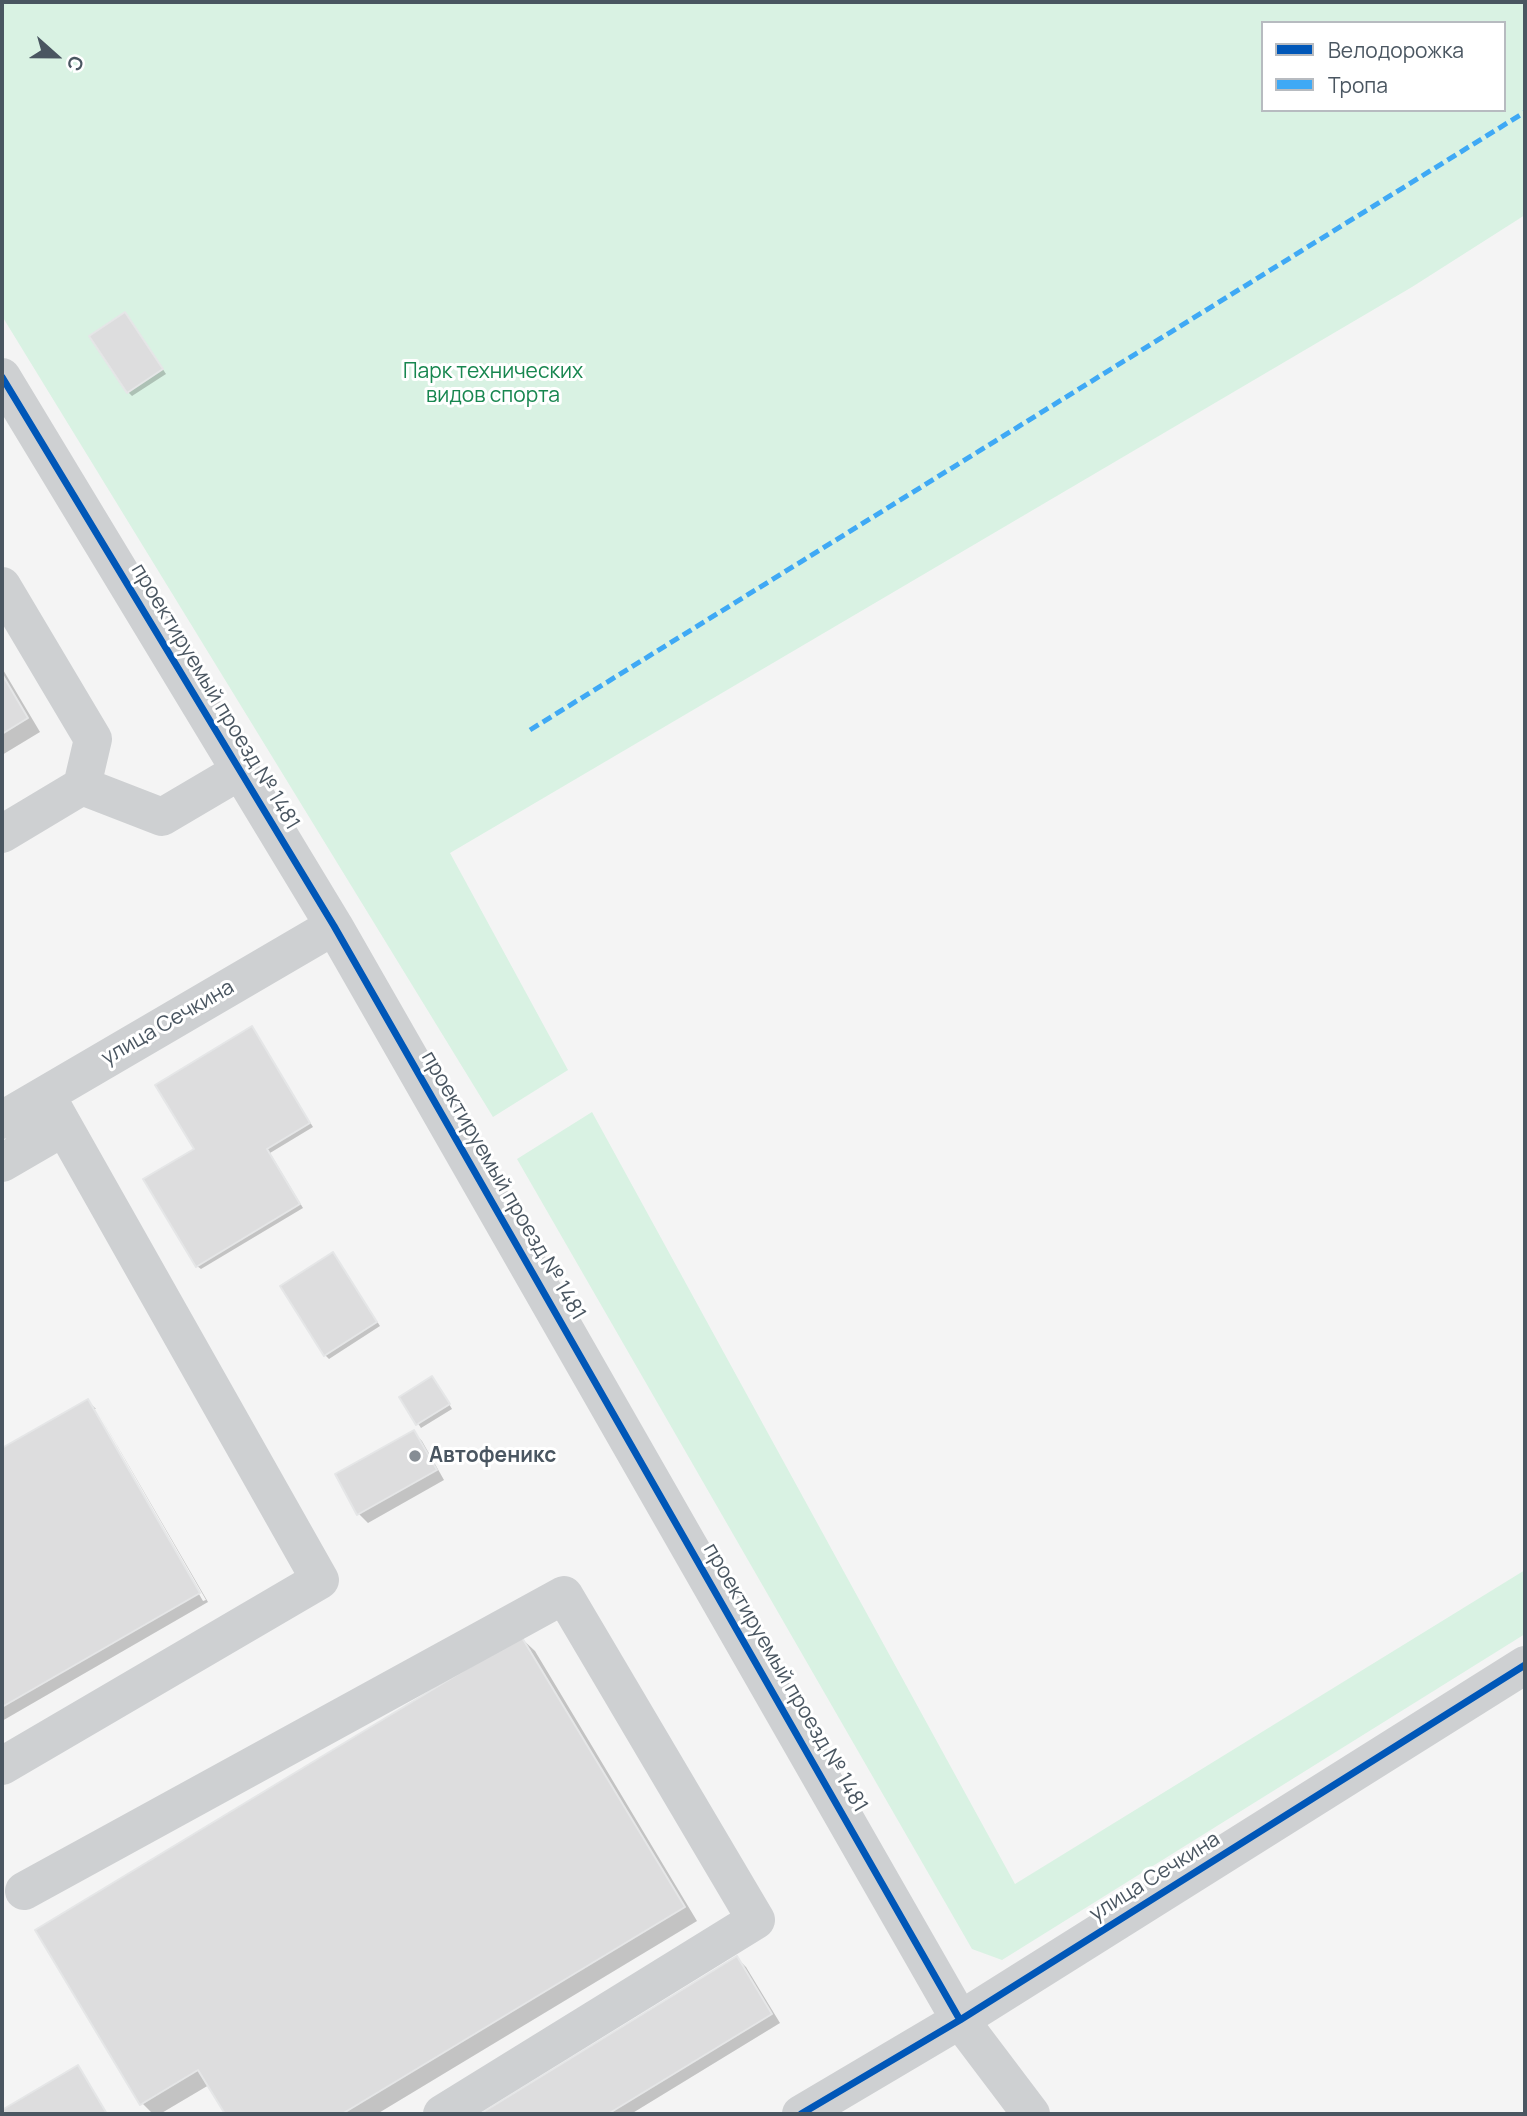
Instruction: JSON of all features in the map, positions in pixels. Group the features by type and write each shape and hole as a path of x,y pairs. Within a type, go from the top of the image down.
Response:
{"street":[{"name":"проектируемый проезд № 1481","path":"2,377 334,926 960,2020 1031,2114"},
{"path":"2,586 93,739 82,786 2,834"},
{"path":"82,786 162,817 240,771"},
{"name":"улица Сечкина","path":"2,1120 55,1111 334,926"},
{"path":"2,1163 55,1111 320,1580 2,1766"},
{"path":"24,1891 564,1595 756,1920 442,2114"},
{"name":"улица Сечкина","path":"801,2114 960,2020 1525,1665"}],"green space":[{"name":"Парк технических видов спорта","path":"2,2 1525,2 1525,215 1412,287 450,853 568,1070 493,1117 2,316"},
{"path":"592,1112 1015,1884 1525,1570 1525,1634 1002,1960 972,1949 517,1159"}],"building":[{"path":"125,312 163,369 127,393 89,336"},
{"path":"2,674 28,718 2,734"},
{"path":"252,1026 310,1123 267,1149 300,1204 196,1267 143,1179 194,1149 155,1085"},
{"path":"333,1252 377,1322 324,1356 280,1286"},
{"path":"432,1376 450,1404 416,1425 399,1397"},
{"path":"88,1399 200,1593 2,1707 2,1448"},
{"path":"414,1430 437,1470 357,1515 335,1474"},
{"path":"521,1636 685,1907 342,2114 225,2114 198,2070 140,2105 35,1930"},
{"path":"737,1956 772,2014 608,2114 480,2114"},
{"path":"78,2065 107,2114 2,2114 2,2110"}],"marked path":[{"path":"530,730 1525,112"}],"cycle path":[{"path":"2,377 334,926 960,2020"},
{"path":"801,2114 960,2020 1525,1665"}],"place":[{"name":"Автофеникс","path":"415,1456"}]}
